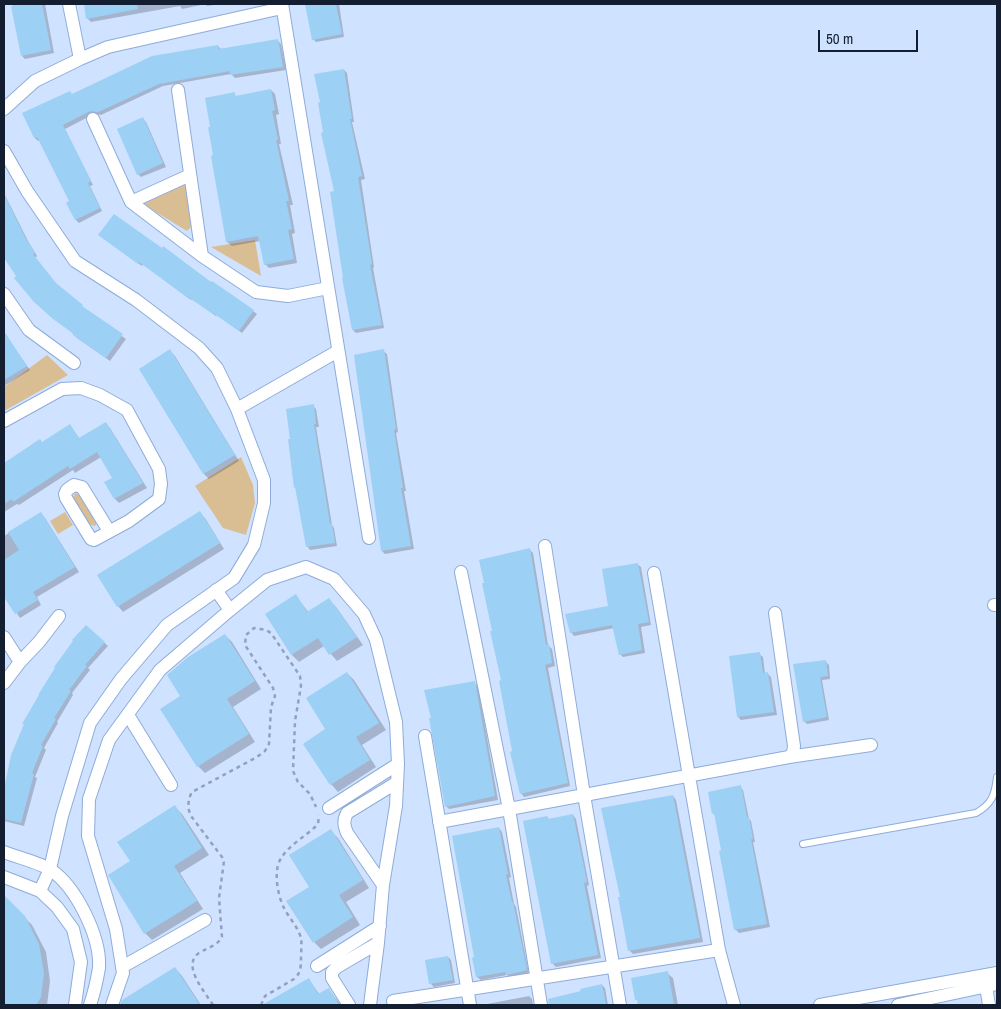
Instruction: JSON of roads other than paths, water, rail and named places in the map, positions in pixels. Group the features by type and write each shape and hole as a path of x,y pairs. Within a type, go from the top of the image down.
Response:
{"street":[{"path":"69,4 80,59"},
{"path":"4,109 35,82 108,47 282,6 369,538"},
{"path":"178,90 202,256"},
{"path":"93,119 131,202 202,256 256,292 288,296 328,288"},
{"path":"4,151 27,191 75,261 136,300 199,348 217,368 237,409 264,480 264,503 254,545 234,578 168,625 120,679 90,723 62,816 50,869 40,891"},
{"path":"131,202 190,175"},
{"path":"4,294 29,330 74,363"},
{"path":"237,409 338,351"},
{"path":"4,421 62,389 81,388 100,395 127,410 159,469 161,484 159,499 129,521 109,530"},
{"path":"545,546 612,967 620,1005"},
{"path":"112,1005 123,973 116,929 88,836 89,799 109,740 160,670 267,580 306,567 334,579 364,614 376,640 396,722 398,764 396,806 383,885 370,1005"},
{"path":"461,572 509,809 541,1005"},
{"path":"654,573 719,950 734,1005"},
{"path":"234,578 247,597"},
{"path":"216,590 230,610"},
{"path":"775,613 794,746 794,753 789,757"},
{"path":"4,683 59,616"},
{"path":"4,637 20,662"},
{"path":"128,714 171,785"},
{"path":"424,736 470,1005"},
{"path":"439,822 789,757 871,745"},
{"path":"329,808 398,764"},
{"path":"383,885 347,833 344,818 347,813 396,783"},
{"path":"4,852 50,869 67,884 81,907 96,938 99,966 90,1005"},
{"path":"4,877 40,891 58,907 73,928 81,962 75,1005"},
{"path":"122,967 205,920"},
{"path":"317,966 380,926"},
{"path":"349,1005 332,978 332,972 337,967 378,943"},
{"path":"394,1005 393,1001 719,950"},
{"path":"820,1005 997,972"},
{"path":"907,1004 991,985 989,1005"}],"lane":[{"path":"803,844 976,813 986,807 993,797 997,777"}]}
